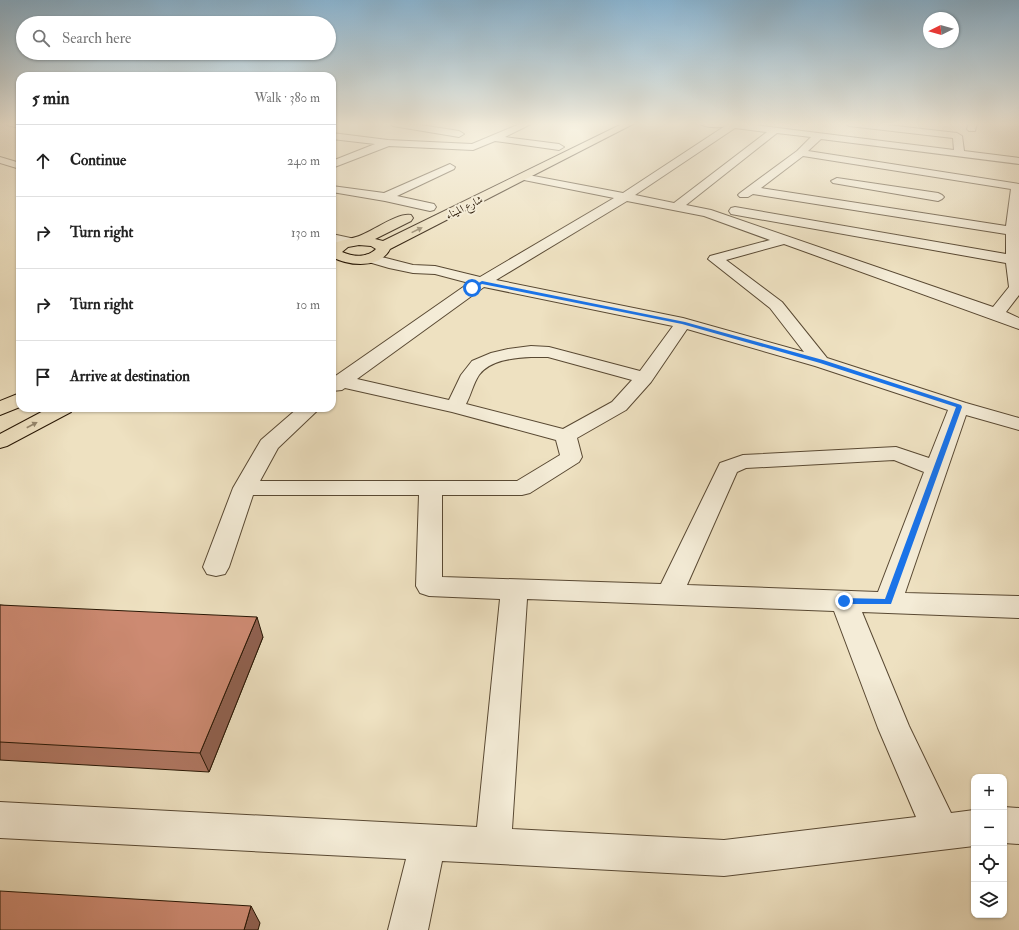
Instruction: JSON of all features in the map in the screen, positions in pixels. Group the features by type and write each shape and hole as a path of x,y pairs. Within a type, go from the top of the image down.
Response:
{"highway":[{"path":"504,174 519,166"},
{"name":"شارع الميناء","path":"378,252 544,166"},
{"name":"شارع الميناء","path":"336,248 343,244 354,242 443,201"},
{"path":"336,268 352,260 378,252 378,243 369,241 354,242"},
{"path":"336,253 341,258 352,260"},
{"path":"0,408 16,401"},
{"path":"0,442 56,412"}],"street":[{"path":"336,385 472,288 625,197 669,166"},
{"path":"676,207 728,166"},
{"path":"707,213 722,209 752,190 783,166"},
{"path":"885,166 1018,187 1015,231 1018,287 996,314"},
{"path":"385,197 450,167"},
{"path":"523,177 707,213 996,314 1019,324"},
{"path":"930,218 938,197 952,177"},
{"path":"837,181 938,197"},
{"path":"336,190 385,197 430,207"},
{"path":"752,190 1015,231"},
{"path":"722,209 1016,260"},
{"path":"784,240 715,259 776,305 821,362"},
{"path":"378,252 389,264 413,269 435,270 482,282 683,323 821,362 959,407 1019,424"},
{"path":"336,385 455,408 566,436 619,406 644,378 683,323"},
{"path":"455,408 473,370 483,362 516,354 535,351 549,352 644,378"},
{"path":"888,602 959,407"},
{"path":"216,567 244,488 269,445 306,412"},
{"path":"244,488 522,488 571,457 566,436"},
{"path":"669,595 728,468 743,462 896,453 937,469"},
{"path":"432,488 429,586 1019,607"},
{"path":"493,846 514,589"},
{"path":"0,820 724,858 957,830 894,728 844,601"},
{"path":"1007,825 1019,826"},
{"path":"408,930 428,843"}],"building":[{"path":"0,605 257,617 200,753 0,742"},
{"path":"0,891 251,906 244,930 0,930"}],"route":[{"path":"472,288 482,282 683,323 821,362 959,407 888,602 844,601"}]}
